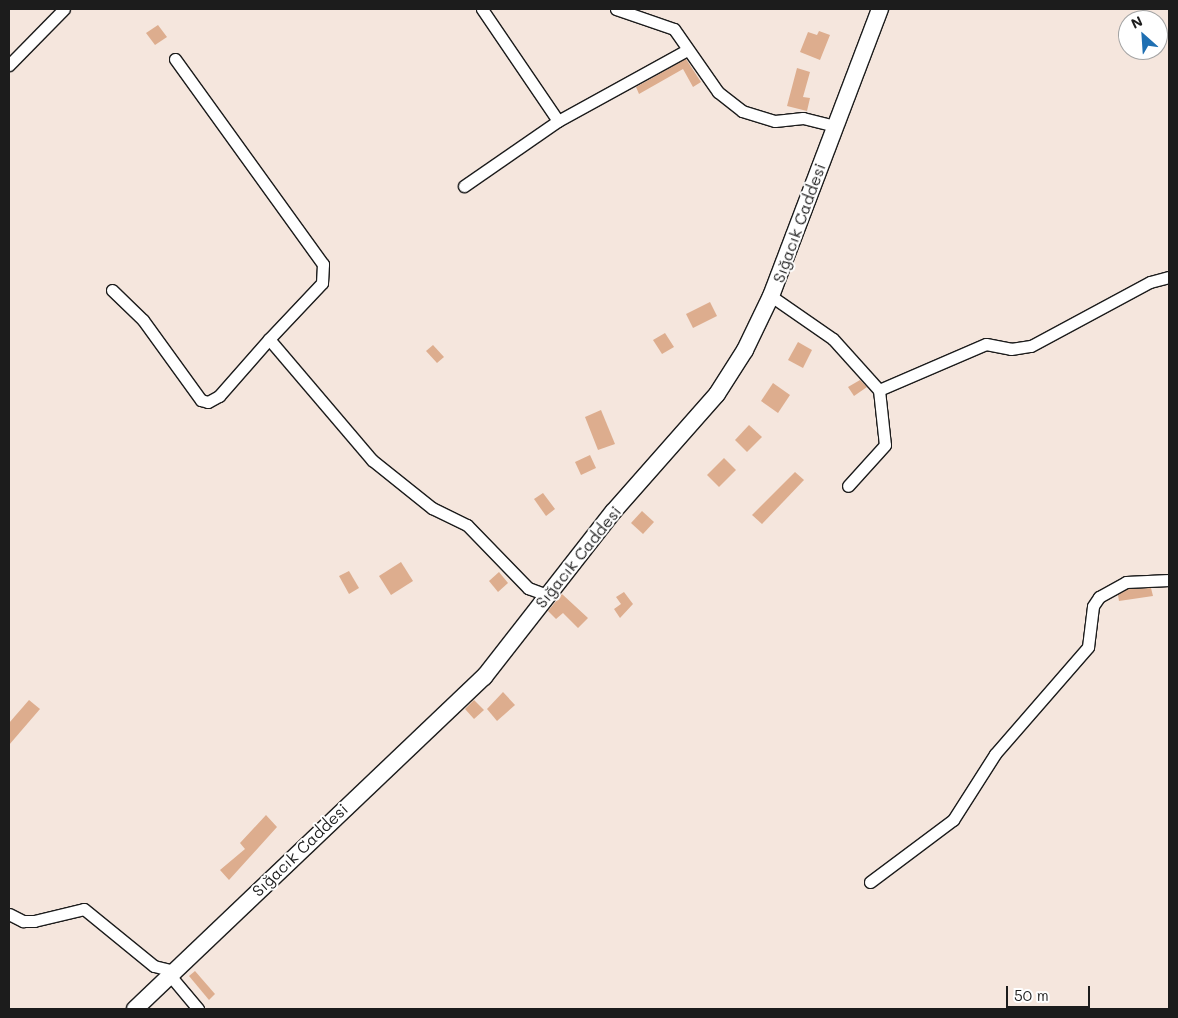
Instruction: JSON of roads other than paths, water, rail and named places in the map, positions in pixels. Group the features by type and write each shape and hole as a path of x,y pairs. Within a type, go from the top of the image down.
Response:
{"main road":[{"name":"Sığacık Caddesi","path":"136,1009 484,678 547,595 717,394 745,350 771,296 880,9"}],"street":[{"path":"9,65 64,9"},
{"path":"482,9 558,121"},
{"path":"616,9 664,22 674,28 718,92 742,112 775,121 803,118 834,126"},
{"path":"464,186 558,121 688,50"},
{"path":"112,290 143,320 201,400 208,402 219,396 322,283 323,264 175,59"},
{"path":"879,390 986,344 1011,349 1030,346 1150,282 1169,277"},
{"path":"771,296 833,340 879,390 885,445 848,486"},
{"path":"269,339 372,460 432,508 467,525 528,588 547,595"},
{"path":"870,882 953,820 995,754 1088,647 1093,606 1099,598 1126,582 1169,580"},
{"path":"9,914 23,921 34,921 84,910 154,966 174,972 173,979 198,1009"}]}
